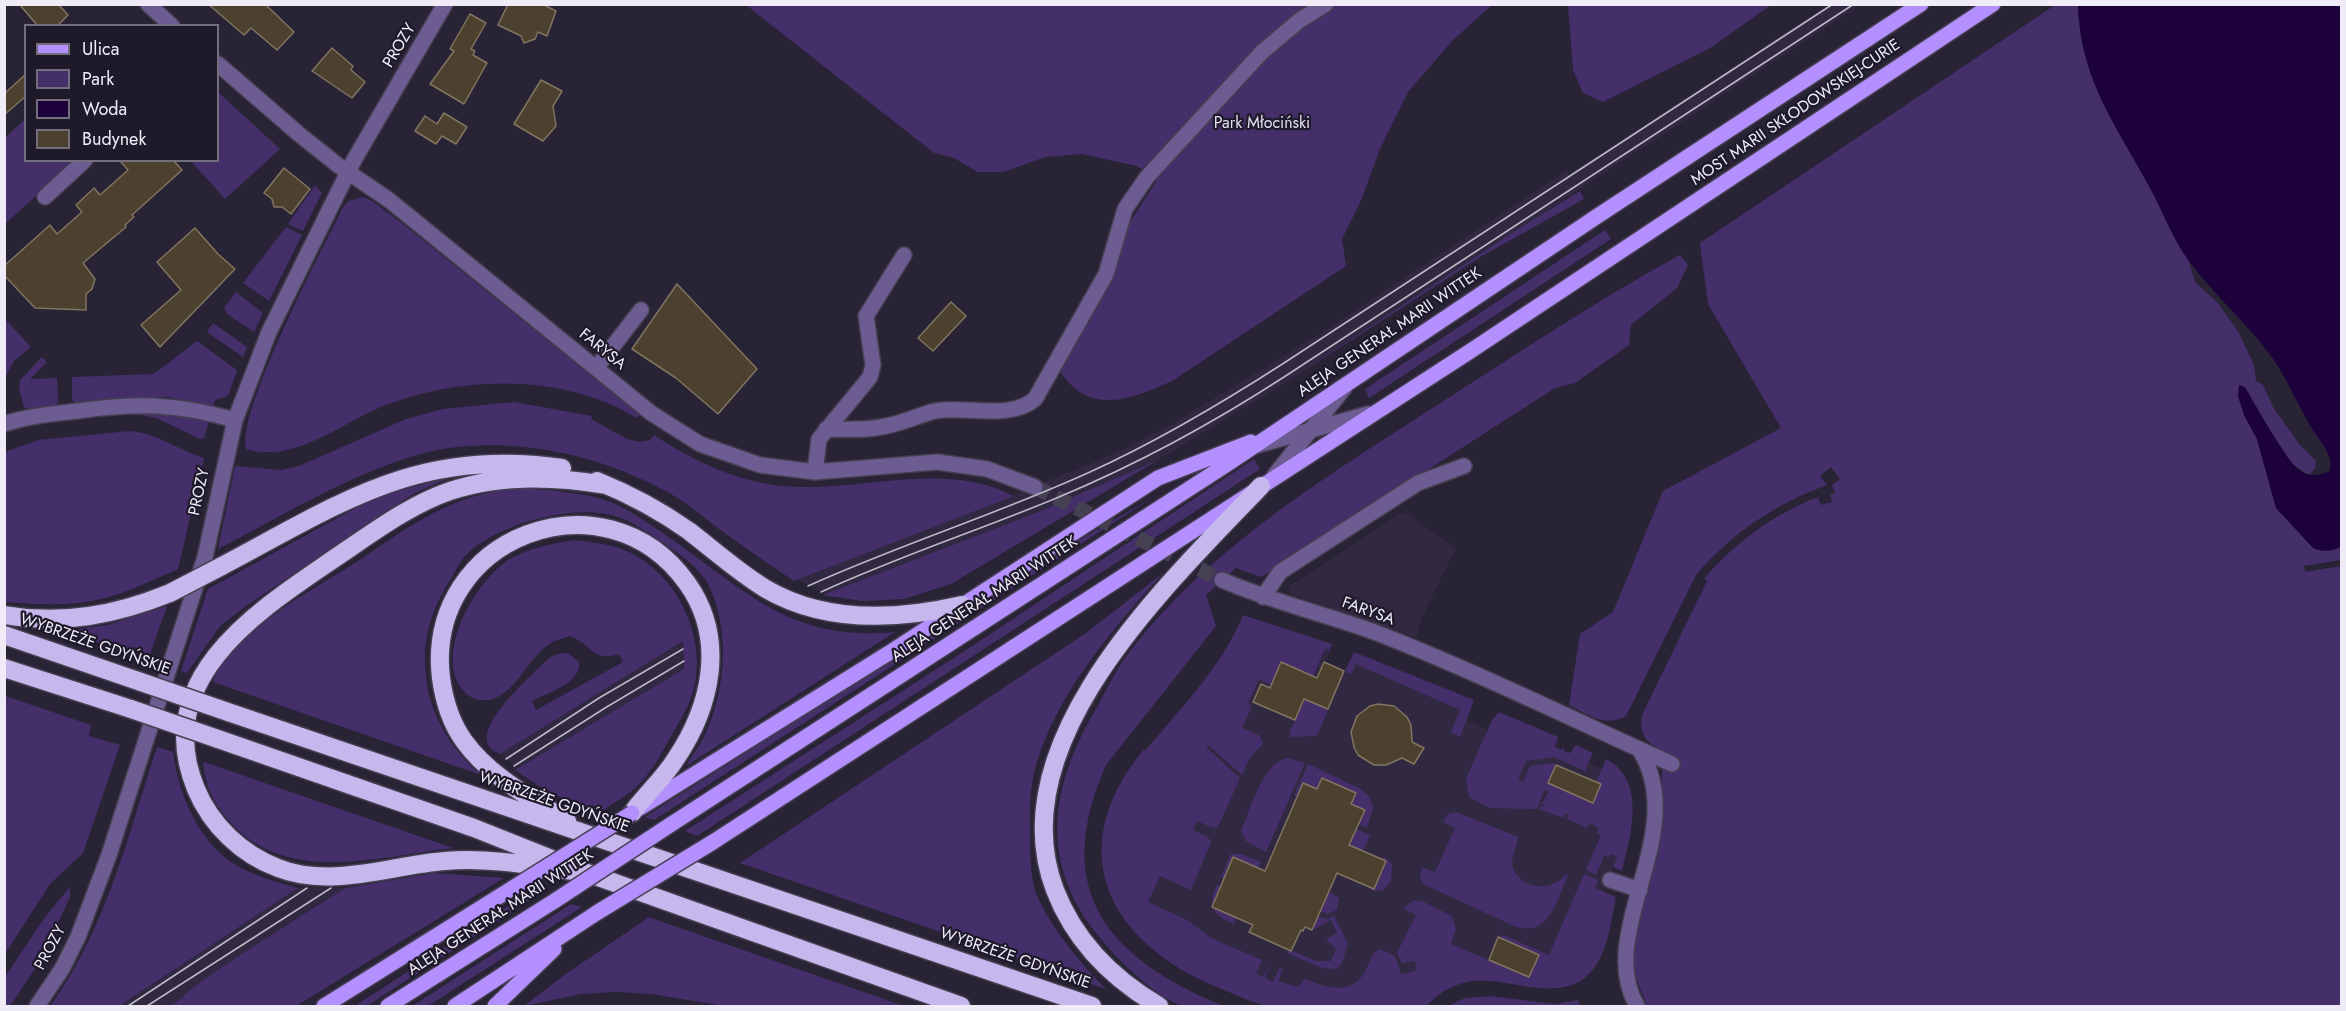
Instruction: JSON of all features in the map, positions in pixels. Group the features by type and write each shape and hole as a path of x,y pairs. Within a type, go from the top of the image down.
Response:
{"highway":[{"path":"4,615 51,621 93,617 134,607 170,593 343,502 380,485 455,465 526,463 564,468 650,506 767,589 793,601 833,614 855,616 917,612 962,605"},
{"path":"587,873 501,862 464,861 445,861 351,875 317,876 280,870 249,854 235,843 208,813 189,768 187,726 198,685 212,658 235,633 272,602 428,501 459,489 508,479 565,478 606,485"},
{"path":"1159,1006 1104,966 1067,917 1053,885 1047,861 1043,826 1047,791 1058,748 1071,722 1118,649 1194,557 1265,483"},
{"path":"589,835 487,766 459,732 442,688 440,653 442,633 456,595 481,561 513,540 537,530 559,525 589,525 618,531 641,541 671,563 682,576 694,593 707,627 711,662 706,699 701,714 674,762 632,813"},
{"name":"WYBRZEŻE GDYŃSKIE","path":"4,635 1092,1006"},
{"path":"4,668 218,738 474,828 587,873 961,1006"}],"main road":[{"name":"MOST MARII SKŁODOWSKIEJ-CURIE","path":"1596,217 1921,4"},
{"name":"MOST MARII SKŁODOWSKIEJ-CURIE","path":"1374,412 1993,4"},
{"name":"ALEJA GENERAŁ MARII WITTEK","path":"388,1006 556,900 1253,447 1596,217"},
{"path":"455,1006 598,912 713,842 1374,412"},
{"path":"324,1006 962,605 1158,478 1268,436"},
{"path":"495,1006 572,929"}],"street":[{"path":"148,4 170,24"},
{"name":"PROZY","path":"37,1006 62,969 78,937 109,855 205,557 235,420 269,332 349,171 445,4"},
{"path":"826,429 883,427 934,411 963,408 1015,409 1027,406 1035,399 1106,274 1125,209 1147,177 1262,52 1300,20 1326,4"},
{"name":"FARYSA","path":"219,65 300,135 472,266 659,419 700,444 760,465 815,472 937,462 987,469 1035,487"},
{"path":"45,197 83,162"},
{"path":"815,472 819,438 870,377 873,365 866,316 904,255"},
{"path":"596,368 641,310"},
{"path":"1265,483 1350,382"},
{"path":"4,424 35,416 140,404 178,406 235,420"},
{"path":"1253,447 1374,412"},
{"path":"1263,597 1280,572 1418,483 1464,466"},
{"name":"FARYSA","path":"1222,580 1263,597 1322,607 1672,764"},
{"path":"1637,1006 1628,981 1625,963 1627,944 1653,834 1655,791 1648,764 1639,749"},
{"path":"1610,880 1640,890"}],"shaded area":[{"path":"1827,5 1860,5 1271,392 1158,460 1036,513 827,594 797,580 1014,495 1120,451 1167,427 1321,333 1566,171 1569,174"},
{"path":"1401,513 1408,514 1456,548 1422,618 1416,637 1290,594 1288,587"},
{"path":"1274,631 1329,650 1325,662 1345,671 1352,657 1472,708 1467,721 1488,730 1529,736 1615,774 1617,857 1603,891 1605,906 1551,985 1459,977 1410,1005 1291,992 1142,926 1130,884 1187,764"},
{"path":"683,641 684,669 517,769 500,754"},
{"path":"298,888 345,888 196,985 172,1006 119,1006"}],"green space":[{"path":"1568,4 1771,5 1710,48 1603,102 1583,93 1573,70"},
{"name":"Park Młociński","path":"746,5 1492,5 1452,41 1408,92 1380,149 1360,203 1342,239 1346,266 1172,381 1142,394 1112,400 1098,399 1084,394 1071,385 1060,371 1106,292 1128,225 1157,180 1137,166 1082,154 1045,157 1004,172 978,172 954,158 934,153"},
{"path":"2055,5 2078,5 2085,54 2100,98 2188,259 2195,282 2218,303 2239,333 2254,365 2256,381 2263,385 2273,407 2300,445 2316,461 2315,469 2308,475 2286,459 2245,387 2238,396 2244,415 2257,439 2276,508 2314,548 2322,551 2341,546 2341,560 2303,566 2306,572 2341,566 2341,1006 1647,1006 1632,967 1634,945 1660,836 1662,769 1669,772 1675,757 1654,746 1644,736 1641,722 1643,713 1707,581 1704,579 1728,553 1771,521 1818,497 1821,505 1832,502 1830,495 1835,493 1832,485 1840,479 1831,467 1820,476 1827,485 1790,501 1756,521 1724,546 1696,575 1626,716 1611,721 1597,719 1569,705 1580,634 1613,612 1663,491 1781,428 1708,304 1700,243"},
{"path":"219,93 280,149 225,199 192,162 219,162"},
{"path":"24,120 24,162 73,162 5,224 5,138"},
{"path":"315,185 322,193 303,231 288,224"},
{"path":"1580,191 1584,199 1482,256 1271,392 1518,229"},
{"path":"363,197 403,224 640,415 637,418 608,403 545,386 477,385 412,396 365,414 299,447 264,452 246,449 247,429 254,401 283,330 343,207 349,201"},
{"path":"286,227 302,235 269,301 243,283"},
{"path":"1605,230 1611,239 1369,398 1365,389"},
{"path":"1680,255 1688,265 1677,288 1631,325 1629,345 1575,383 1555,388 1261,577 1236,568 1206,595 1216,626 1106,765 1090,810 1084,849 1088,884 1100,915 1121,942 1149,966 1183,987 1224,1006 1184,1006 1156,992 1126,966 1098,936 1080,910 1068,884 1060,858 1057,833 1064,783 1072,758 1083,733 1123,661 1161,615 1197,578 1275,514 1359,455 1532,344"},
{"path":"236,292 263,313 254,332 227,314 224,308"},
{"path":"5,319 31,347 14,361 5,378"},
{"path":"213,323 247,347 243,357 207,332"},
{"path":"197,341 237,370 228,396 215,400 213,406 167,397 78,404 72,400 72,377 154,374"},
{"path":"42,357 47,362 30,379 57,378 58,402 54,407 29,410 24,407 19,388 20,380"},
{"path":"514,402 592,416 591,419 627,439 640,442 650,440 654,435 724,472 763,483 802,487 937,478 963,480 989,486 1014,496 794,581 682,501 646,481 581,457 512,446 477,446 443,449 385,466 312,499 218,549 235,466 281,470 299,466 406,419 443,409"},
{"path":"130,413 167,413 209,421 204,438 200,439 156,418"},
{"path":"130,431 158,438 204,458 178,569 132,589 97,600 55,604 5,602 5,452 38,440"},
{"path":"1254,459 1260,469 697,836 685,831 963,652"},
{"path":"1158,460 951,584 904,599 862,601 823,595 1036,513"},
{"path":"451,477 415,493 386,511 246,606 220,626 187,673 181,671 208,589 361,505 397,491"},
{"path":"525,488 568,492 611,502 656,528 748,594 799,621 827,629 859,633 895,632 686,766 705,735 718,695 721,676 723,657 720,619 708,584 677,552 630,522 601,513 581,512 537,519 496,534 478,545 461,562 433,614 425,651 425,670 432,704 446,735 481,775 213,682 237,646 255,629 296,599 405,529 431,514 466,499 491,492"},
{"path":"1155,496 654,820 645,817 1071,545"},
{"path":"574,540 608,545 627,551 645,561 674,591 692,628 696,648 697,669 692,696 658,760 638,785 599,813 548,792 515,770 684,669 683,641 500,754 489,746 487,734 492,721 516,691 549,658 557,654 568,653 579,662 578,669 575,676 562,686 532,701 536,710 623,662 619,654 604,656 598,654 570,636 555,641 545,648 502,694 493,699 477,700 464,691 455,676 453,659 455,640 471,602 495,571 508,560 524,552"},
{"path":"1163,573 1102,644 1066,698 1051,726 1040,755 1031,790 1030,858 1035,891 1044,910 1077,958 1106,989 740,863 1086,633"},
{"path":"167,606 148,660 64,631 108,625"},
{"path":"1243,615 1332,644 1325,663 1329,650 1325,649 1306,692 1331,703 1317,736 1291,737 1289,733 1304,702 1259,679 1248,703 1252,706 1242,728 1260,736 1263,744 1250,757 1242,775 1208,745 1206,747 1240,778 1218,827 1213,828 1197,821 1193,830 1208,837 1211,842 1191,890 1160,876 1148,902 1187,920 1211,938 1262,960 1256,974 1263,977 1271,964 1265,978 1273,982 1279,968 1283,969 1278,981 1298,987 1305,979 1340,988 1355,983 1362,977 1373,954 1380,949 1395,956 1401,974 1416,971 1415,961 1402,963 1397,953 1416,915 1403,908 1414,900 1422,901 1452,916 1456,929 1451,944 1529,977 1538,954 1498,937 1503,935 1549,955 1584,874 1598,880 1595,888 1616,897 1603,952 1598,962 1583,979 1558,988 1472,981 1448,989 1422,1007 1275,1007 1257,1003 1219,988 1180,969 1148,945 1124,919 1108,889 1102,857 1105,822 1119,786 1144,749 1145,751 1212,670"},
{"path":"1354,652 1474,700 1460,737 1451,732 1460,710 1356,664 1351,674 1345,671"},
{"path":"5,696 91,725 89,736 120,745 83,853 50,884 5,954"},
{"path":"1499,712 1558,737 1555,747 1561,750 1563,747 1564,751 1570,753 1576,745 1593,753 1585,771 1554,757 1526,761 1518,780 1523,782 1530,766 1553,763 1556,765 1549,783 1555,786 1563,768 1567,769 1559,788 1593,803 1601,785 1596,782 1606,759 1619,768 1627,780 1633,810 1632,826 1622,871 1613,867 1617,857 1610,854 1608,857 1604,856 1596,875 1586,870 1601,835 1597,833 1599,828 1590,823 1587,828 1567,819 1568,815 1565,813 1563,818 1539,809 1541,806 1545,807 1542,803 1549,792 1544,790 1537,809 1489,808 1469,797 1466,779 1492,720"},
{"path":"157,747 173,752 186,803 194,819 214,847 241,868 298,888 119,1006 50,1006 69,977 101,914 114,881"},
{"path":"1287,758 1305,763 1266,852 1246,841 1241,831 1264,777 1279,761"},
{"path":"203,762 453,848 336,862 307,861 280,855 254,842 225,816 209,788"},
{"path":"1308,764 1359,788 1369,796 1373,808 1367,828 1358,824 1351,804 1356,793 1322,778 1317,789 1297,797 1294,796"},
{"path":"1456,812 1518,837 1512,861 1515,872 1526,883 1548,886 1566,874 1568,875 1556,904 1545,921 1528,929 1516,927 1423,884 1420,876 1422,867 1435,872 1455,828 1443,822 1448,814"},
{"path":"1356,829 1370,835 1363,851 1349,845"},
{"path":"1231,854 1242,854 1261,862 1250,889 1221,877"},
{"path":"1384,857 1392,864 1391,882 1383,890 1373,891 1369,888 1375,888 1386,862 1381,859"},
{"path":"434,873 504,878 296,1006 172,1006 196,985 345,888"},
{"path":"1217,885 1246,897 1234,924 1217,914 1212,905"},
{"path":"70,887 70,897 40,961 10,1006 5,1006 5,977 45,917"},
{"path":"533,890 541,893 367,1006 355,1006"},
{"path":"1329,892 1339,898 1337,910 1327,914 1320,911"},
{"path":"571,904 582,907 428,1006 412,1006"},
{"path":"1318,916 1327,919 1334,916 1348,944 1342,963 1337,969 1322,968 1287,953 1288,949 1316,961 1331,961 1336,949 1326,939 1337,933 1331,920 1312,930"},
{"path":"649,917 904,1006 725,1006 651,994 616,992 581,994 524,1006 563,976"},
{"path":"1490,996 1555,1004 1577,1000 1582,1006 1448,1006 1465,998"}],"water":[{"path":"2078,5 2341,5 2342,546 2338,548 2328,551 2313,548 2276,508 2257,439 2244,415 2238,396 2239,385 2245,387 2279,444 2298,470 2312,475 2330,471 2328,453 2274,360 2198,273 2177,242 2102,101 2086,57"}],"building":[{"path":"19,4 58,4 68,15 59,24 36,24"},
{"path":"208,4 265,4 294,32 277,50 251,28 244,35"},
{"path":"508,4 542,4 556,11 547,36 538,32 535,39 524,43 521,36 498,25"},
{"path":"470,14 486,23 471,49 475,51 473,55 487,63 464,104 430,84 454,51 450,49"},
{"path":"332,48 353,66 351,70 365,82 352,98 312,71"},
{"path":"24,76 24,98 4,115 4,94"},
{"path":"541,80 562,91 553,106 556,126 543,141 514,124"},
{"path":"444,113 467,127 456,144 442,136 436,144 415,131 425,116 437,124"},
{"path":"121,162 175,162 182,170 132,215 134,217 125,225 126,227 83,263 95,279 92,289 86,294 86,310 35,308 4,275 4,266 50,225 57,234 82,212 76,205 94,188 100,195 128,170"},
{"path":"284,168 310,189 291,214 282,207 274,207 272,199 264,193"},
{"path":"195,228 235,269 160,347 141,325 181,290 157,262"},
{"path":"677,284 757,369 718,414 676,378 632,349"},
{"path":"951,302 966,316 933,351 918,338"},
{"path":"1281,662 1317,678 1324,662 1344,671 1328,709 1304,699 1295,720 1253,702 1261,684 1270,688"},
{"path":"1378,704 1394,706 1407,717 1411,725 1412,742 1424,748 1414,764 1402,758 1386,765 1374,765 1358,755 1351,732 1357,716 1370,706"},
{"path":"1556,765 1601,784 1593,803 1548,783"},
{"path":"1322,778 1356,793 1351,804 1365,810 1349,845 1386,861 1374,889 1337,873 1312,930 1305,927 1303,931 1301,930 1291,951 1249,932 1253,925 1212,907 1233,857 1265,871 1303,783 1317,789"},
{"path":"1498,937 1539,955 1529,977 1489,960"}],"tunnel":[{"path":"1035,487 1222,580"}],"tram line":[{"path":"808,586 878,556 1055,487 1140,448 1189,421 1284,363 1833,4"},
{"path":"821,592 1088,484 1146,457 1230,411 1854,4"},
{"path":"506,759 599,698 683,649"},
{"path":"514,766 684,661"},
{"path":"128,1006 307,888"},
{"path":"147,1006 331,888"}]}
